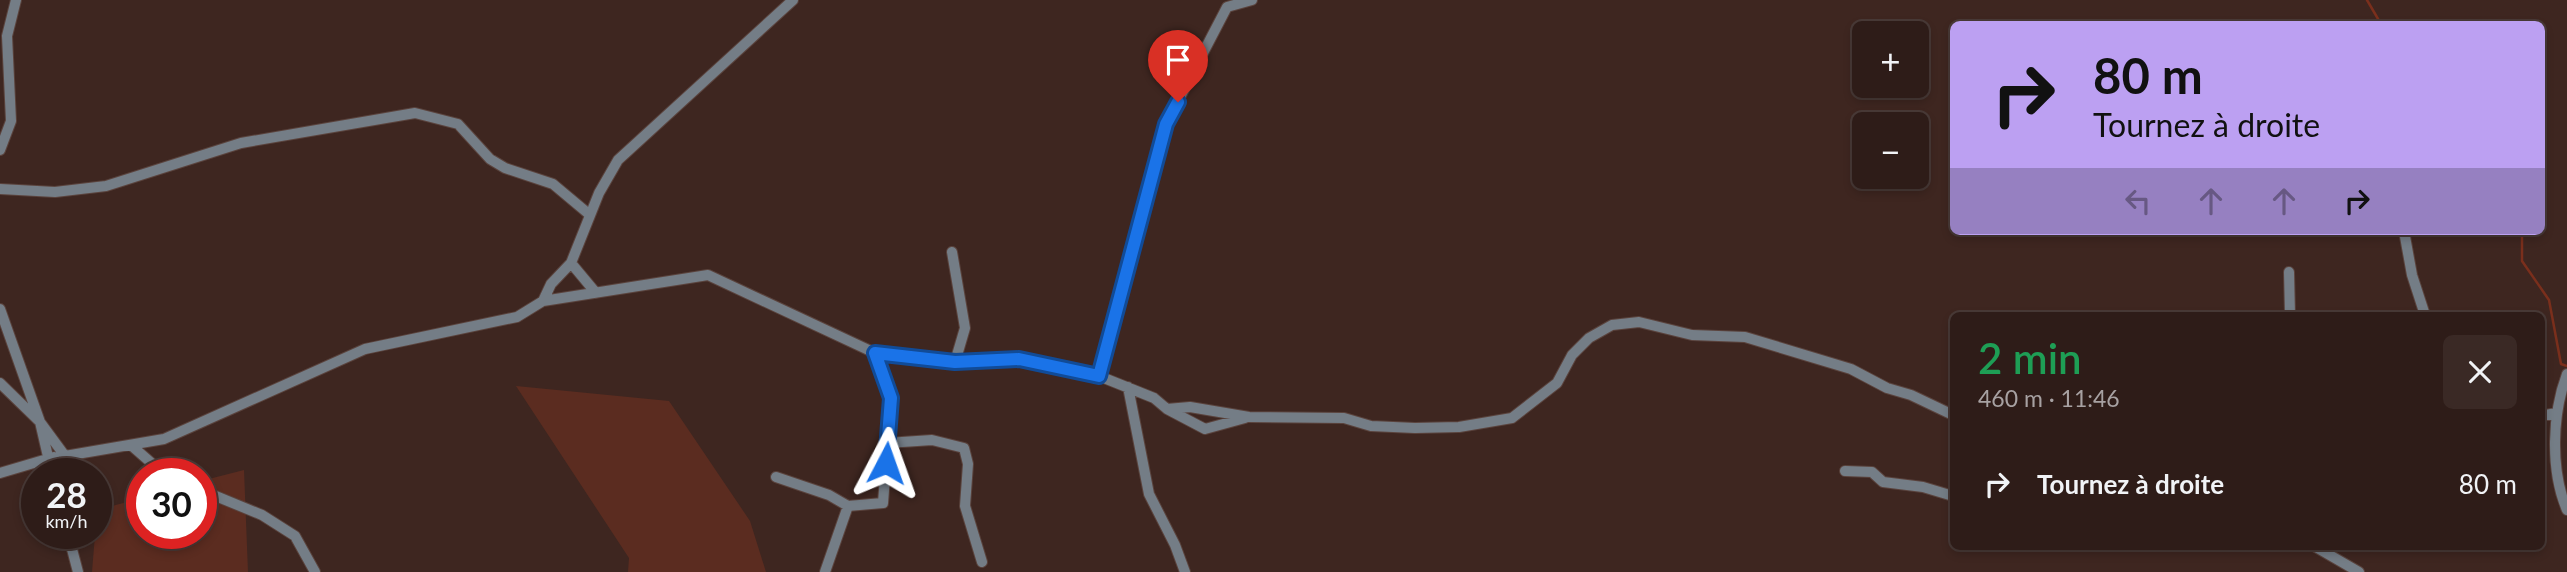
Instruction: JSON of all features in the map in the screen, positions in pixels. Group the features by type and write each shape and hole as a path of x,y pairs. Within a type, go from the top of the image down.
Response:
{"street":[{"path":"0,150 11,121 7,36 16,0"},
{"path":"543,301 551,285 571,264 590,215 618,160 793,0"},
{"path":"1099,376 1166,124 1227,7 1252,0"},
{"path":"0,189 55,192 106,186 241,143 415,113 458,124 490,159 505,168 553,184 590,215"},
{"path":"2405,235 2412,275 2424,312"},
{"path":"952,252 965,328 955,362"},
{"path":"571,264 596,293"},
{"path":"2289,272 2290,312"},
{"path":"0,309 40,422 47,458 164,439 365,349 517,317 543,301 708,275 875,353 955,362 1019,359 1099,376 1154,398 1205,429 1249,417"},
{"path":"1167,408 1190,407 1249,417 1344,418 1371,426 1415,428 1459,427 1512,418 1557,383 1572,355 1589,338 1612,324 1639,322 1692,335 1745,337 1851,369 1887,388 1911,395 1950,414"},
{"path":"776,477 829,495 848,506 883,503 891,398 875,353"},
{"path":"2567,374 2556,413 2559,491 2567,510"},
{"path":"0,383 40,422 65,456"},
{"path":"1128,387 1149,494 1175,544 1185,572"},
{"path":"2545,415 2556,413"},
{"path":"887,443 932,440 964,448 968,464 965,506 982,562"},
{"path":"132,446 146,458"},
{"path":"0,473 21,466"},
{"path":"1845,471 1872,472 1884,482 1923,486 1950,495"},
{"path":"217,497 262,515 295,536 315,572"},
{"path":"825,572 848,506"},
{"path":"72,549 78,572"},
{"path":"2321,550 2359,572"}],"shaded area":[{"path":"516,386 669,401 750,521 766,572 628,572 629,558"},
{"path":"244,470 248,572 92,572 94,549 112,549 112,506 126,502 126,549 217,549 217,477"}],"waterway":[{"path":"2367,0 2379,21"},
{"path":"2522,235 2522,261 2549,300 2561,364 2567,366"}],"route":[{"path":"886,463 891,398 875,353 955,362 1019,359 1099,376 1166,124 1178,102"}]}
